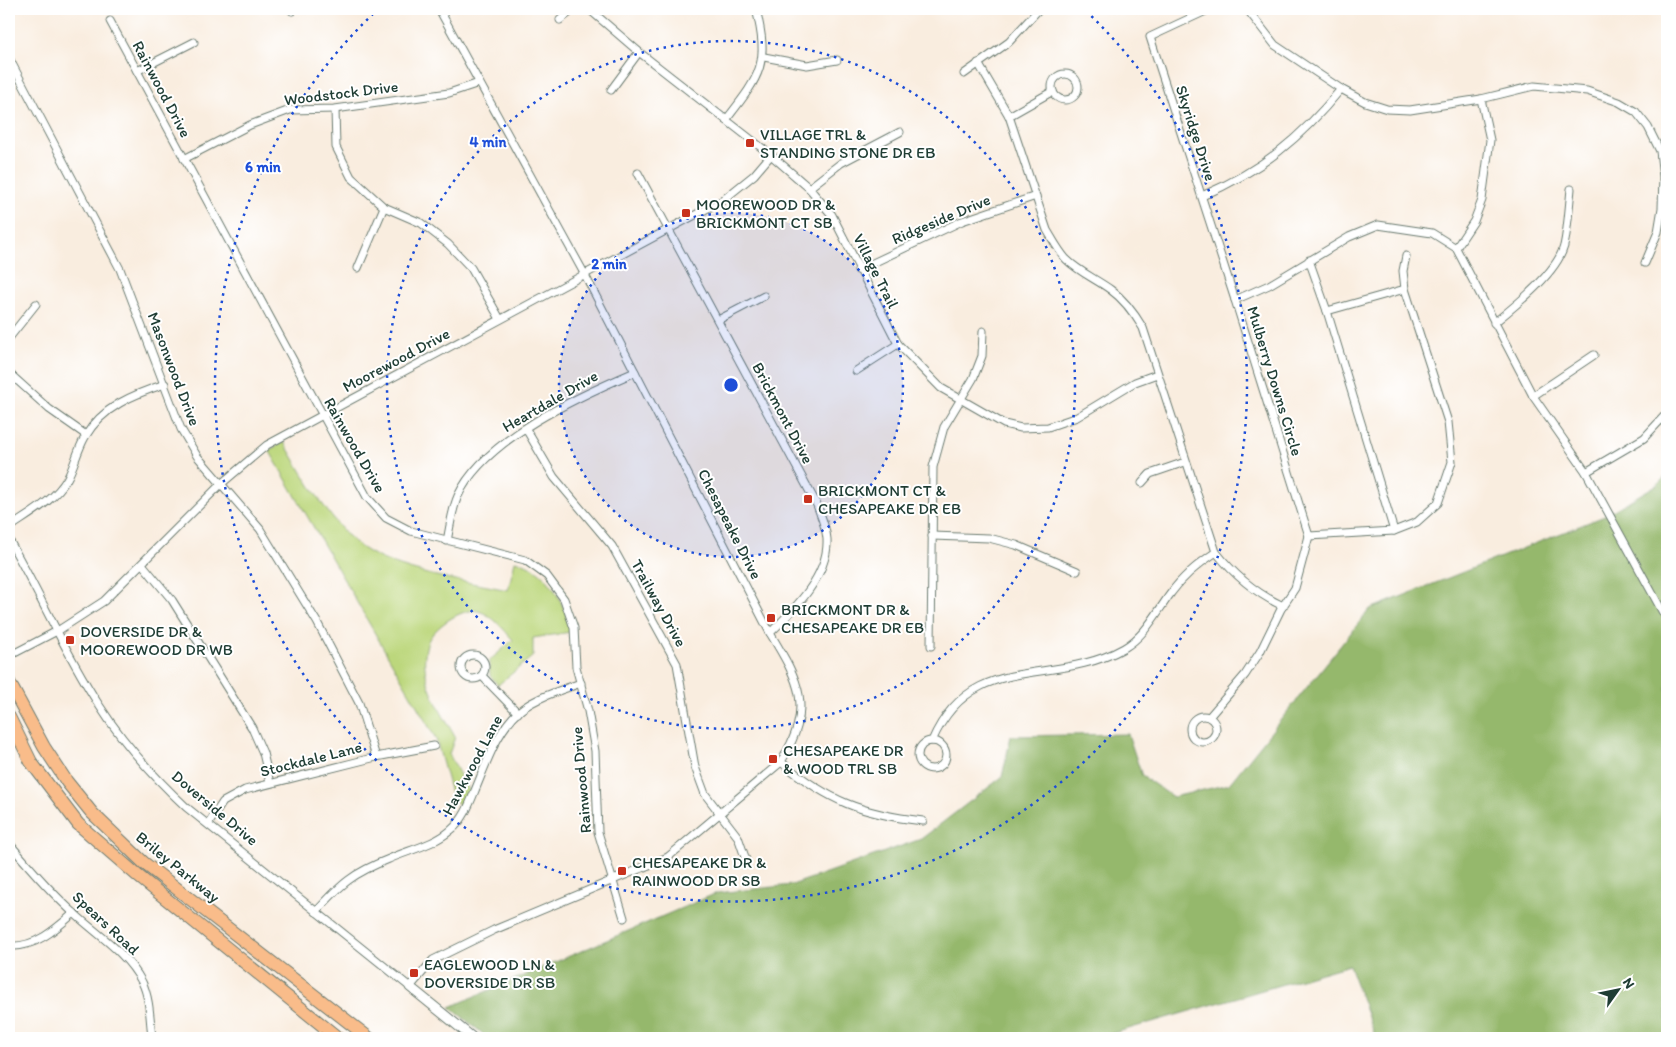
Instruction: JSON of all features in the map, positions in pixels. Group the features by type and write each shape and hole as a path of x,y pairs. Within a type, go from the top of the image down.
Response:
{"highway":[{"name":"Briley Parkway","path":"9,682 44,747 67,782 92,813 144,863 369,1038"},
{"name":"Briley Parkway","path":"9,717 31,762 78,824 138,876 338,1038"}],"street":[{"name":"Chesapeake Drive","path":"410,987 433,960 494,930 668,857 718,813 781,762 797,730 799,716 799,688 794,672 770,633 585,275 439,9"},
{"path":"560,20 574,9"},
{"name":"Village Trail","path":"589,9 639,52 771,155 810,188 832,215 858,270 898,344 940,388 1004,424 1021,428 1048,428 1077,417 1134,382 1158,374"},
{"path":"726,120 751,88 764,57 763,35 756,9"},
{"path":"964,74 1009,42 1039,9"},
{"name":"Skyridge Drive","path":"1210,9 1150,38 1235,300"},
{"path":"1247,9 1275,45 1341,89 1365,102 1387,109 1410,110 1481,100 1534,86 1587,91 1619,102 1636,112 1648,127 1660,151 1665,177 1658,232 1645,263"},
{"name":"Rainwood Drive","path":"110,21 321,416 367,497 386,518 411,532 525,560 547,576 564,600 574,628 576,667 595,751 598,832 624,918"},
{"path":"137,71 194,42"},
{"path":"611,90 639,52"},
{"path":"764,57 807,65 837,60"},
{"name":"Masonwood Drive","path":"9,58 120,269 181,429 197,456 260,530 317,622 359,703 376,757"},
{"path":"978,63 1009,116 1047,230 1065,258 1080,272 1111,290 1130,307 1144,328 1185,462 1216,552 1234,575 1262,596 1283,606"},
{"name":"Woodstock Drive","path":"184,159 250,125 290,110 334,108 449,93 479,83"},
{"path":"1202,196 1228,185 1291,144 1341,89"},
{"path":"1009,116 1053,91"},
{"path":"1481,100 1490,140 1482,200 1474,222 1456,248 1533,396 1586,472 1667,620"},
{"path":"334,108 336,148 351,177 384,207 421,224 448,244 471,268 500,319"},
{"path":"810,188 842,163 900,132"},
{"name":"Moorewood Drive","path":"9,656 58,630 104,601 221,484 267,445 723,200 754,175 771,155"},
{"name":"Brickmont Drive","path":"638,173 817,505 827,539 824,557 814,580 799,604 770,633"},
{"path":"1494,323 1528,296 1548,273 1563,248 1571,189"},
{"name":"Ridgeside Drive","path":"858,270 962,221 1036,196"},
{"path":"358,268 384,207"},
{"name":"Mulberry Downs Circle","path":"1309,536 1235,300 1268,285 1349,237 1378,225 1432,233 1456,248"},
{"path":"1208,717 1245,675 1260,652 1283,606 1295,588 1309,536 1394,531 1417,522 1438,503 1452,462 1448,422 1405,289 1404,271 1406,256"},
{"path":"1309,260 1327,311 1394,531"},
{"path":"1327,311 1405,289"},
{"path":"718,320 764,296"},
{"path":"9,338 36,304"},
{"path":"932,646 933,467 944,427 973,379 982,356 983,331"},
{"path":"856,372 898,344"},
{"path":"1533,396 1594,355"},
{"name":"Heartdale Drive","path":"447,541 457,497 475,468 510,438 526,428 590,391 635,372"},
{"path":"9,373 49,409 86,435"},
{"path":"9,528 56,493 67,479 74,457 86,435 110,408 134,394 165,384"},
{"path":"1586,472 1644,438 1667,414"},
{"name":"Trailway Drive","path":"526,428 554,477 612,546 677,664 695,767 705,794 738,837 746,860"},
{"path":"1142,483 1150,474 1185,462"},
{"path":"932,536 989,538 1016,545 1077,571"},
{"name":"Doverside Drive","path":"9,540 98,705 124,741 155,778 186,807 472,1038"},
{"path":"932,741 946,714 958,700 988,681 1095,660 1126,647 1144,632 1184,576 1216,552"},
{"path":"142,565 172,600 252,728 263,753 270,783"},
{"path":"482,676 518,713"},
{"name":"Hawkwood Lane","path":"316,912 338,886 362,871 432,842 451,830 465,814 495,745 513,717 551,694 580,683"},
{"name":"Stockdale Lane","path":"208,823 223,802 245,790 376,757 434,746"},
{"path":"781,762 812,787 856,808 897,818 923,821"},
{"name":"Spears Road","path":"9,843 74,913 120,951 132,965 143,984 149,1008 152,1038"},
{"path":"9,946 30,943 51,933 74,913"}],"green space":[{"path":"284,442 330,514 348,536 362,548 380,558 423,573 508,590 515,561 527,565 546,578 559,598 571,632 533,638 533,656 498,685 490,676 489,661 513,640 497,623 483,613 478,611 464,612 448,620 434,632 426,646 425,665 429,686 455,737 449,754 470,794 462,810 451,793 436,739 269,450"},
{"path":"1667,475 1667,1038 1376,1038 1349,965 1097,1038 488,1038 450,1007 717,893 792,885 921,839 1002,777 1011,736 1128,734 1142,776 1173,797 1229,784 1370,609 1602,517 1658,484"}],"place":[{"name":"VILLAGE TRL & STANDING STONE DR EB","path":"750,143"},
{"name":"MOOREWOOD DR & BRICKMONT CT SB","path":"686,213"},
{"name":"BRICKMONT CT & CHESAPEAKE DR EB","path":"808,499"},
{"name":"BRICKMONT DR & CHESAPEAKE DR EB","path":"771,618"},
{"name":"DOVERSIDE DR & MOOREWOOD DR WB","path":"70,640"},
{"name":"CHESAPEAKE DR & WOOD TRL SB","path":"773,759"},
{"name":"CHESAPEAKE DR & RAINWOOD DR SB","path":"622,871"},
{"name":"EAGLEWOOD LN & DOVERSIDE DR SB","path":"414,973"}]}
